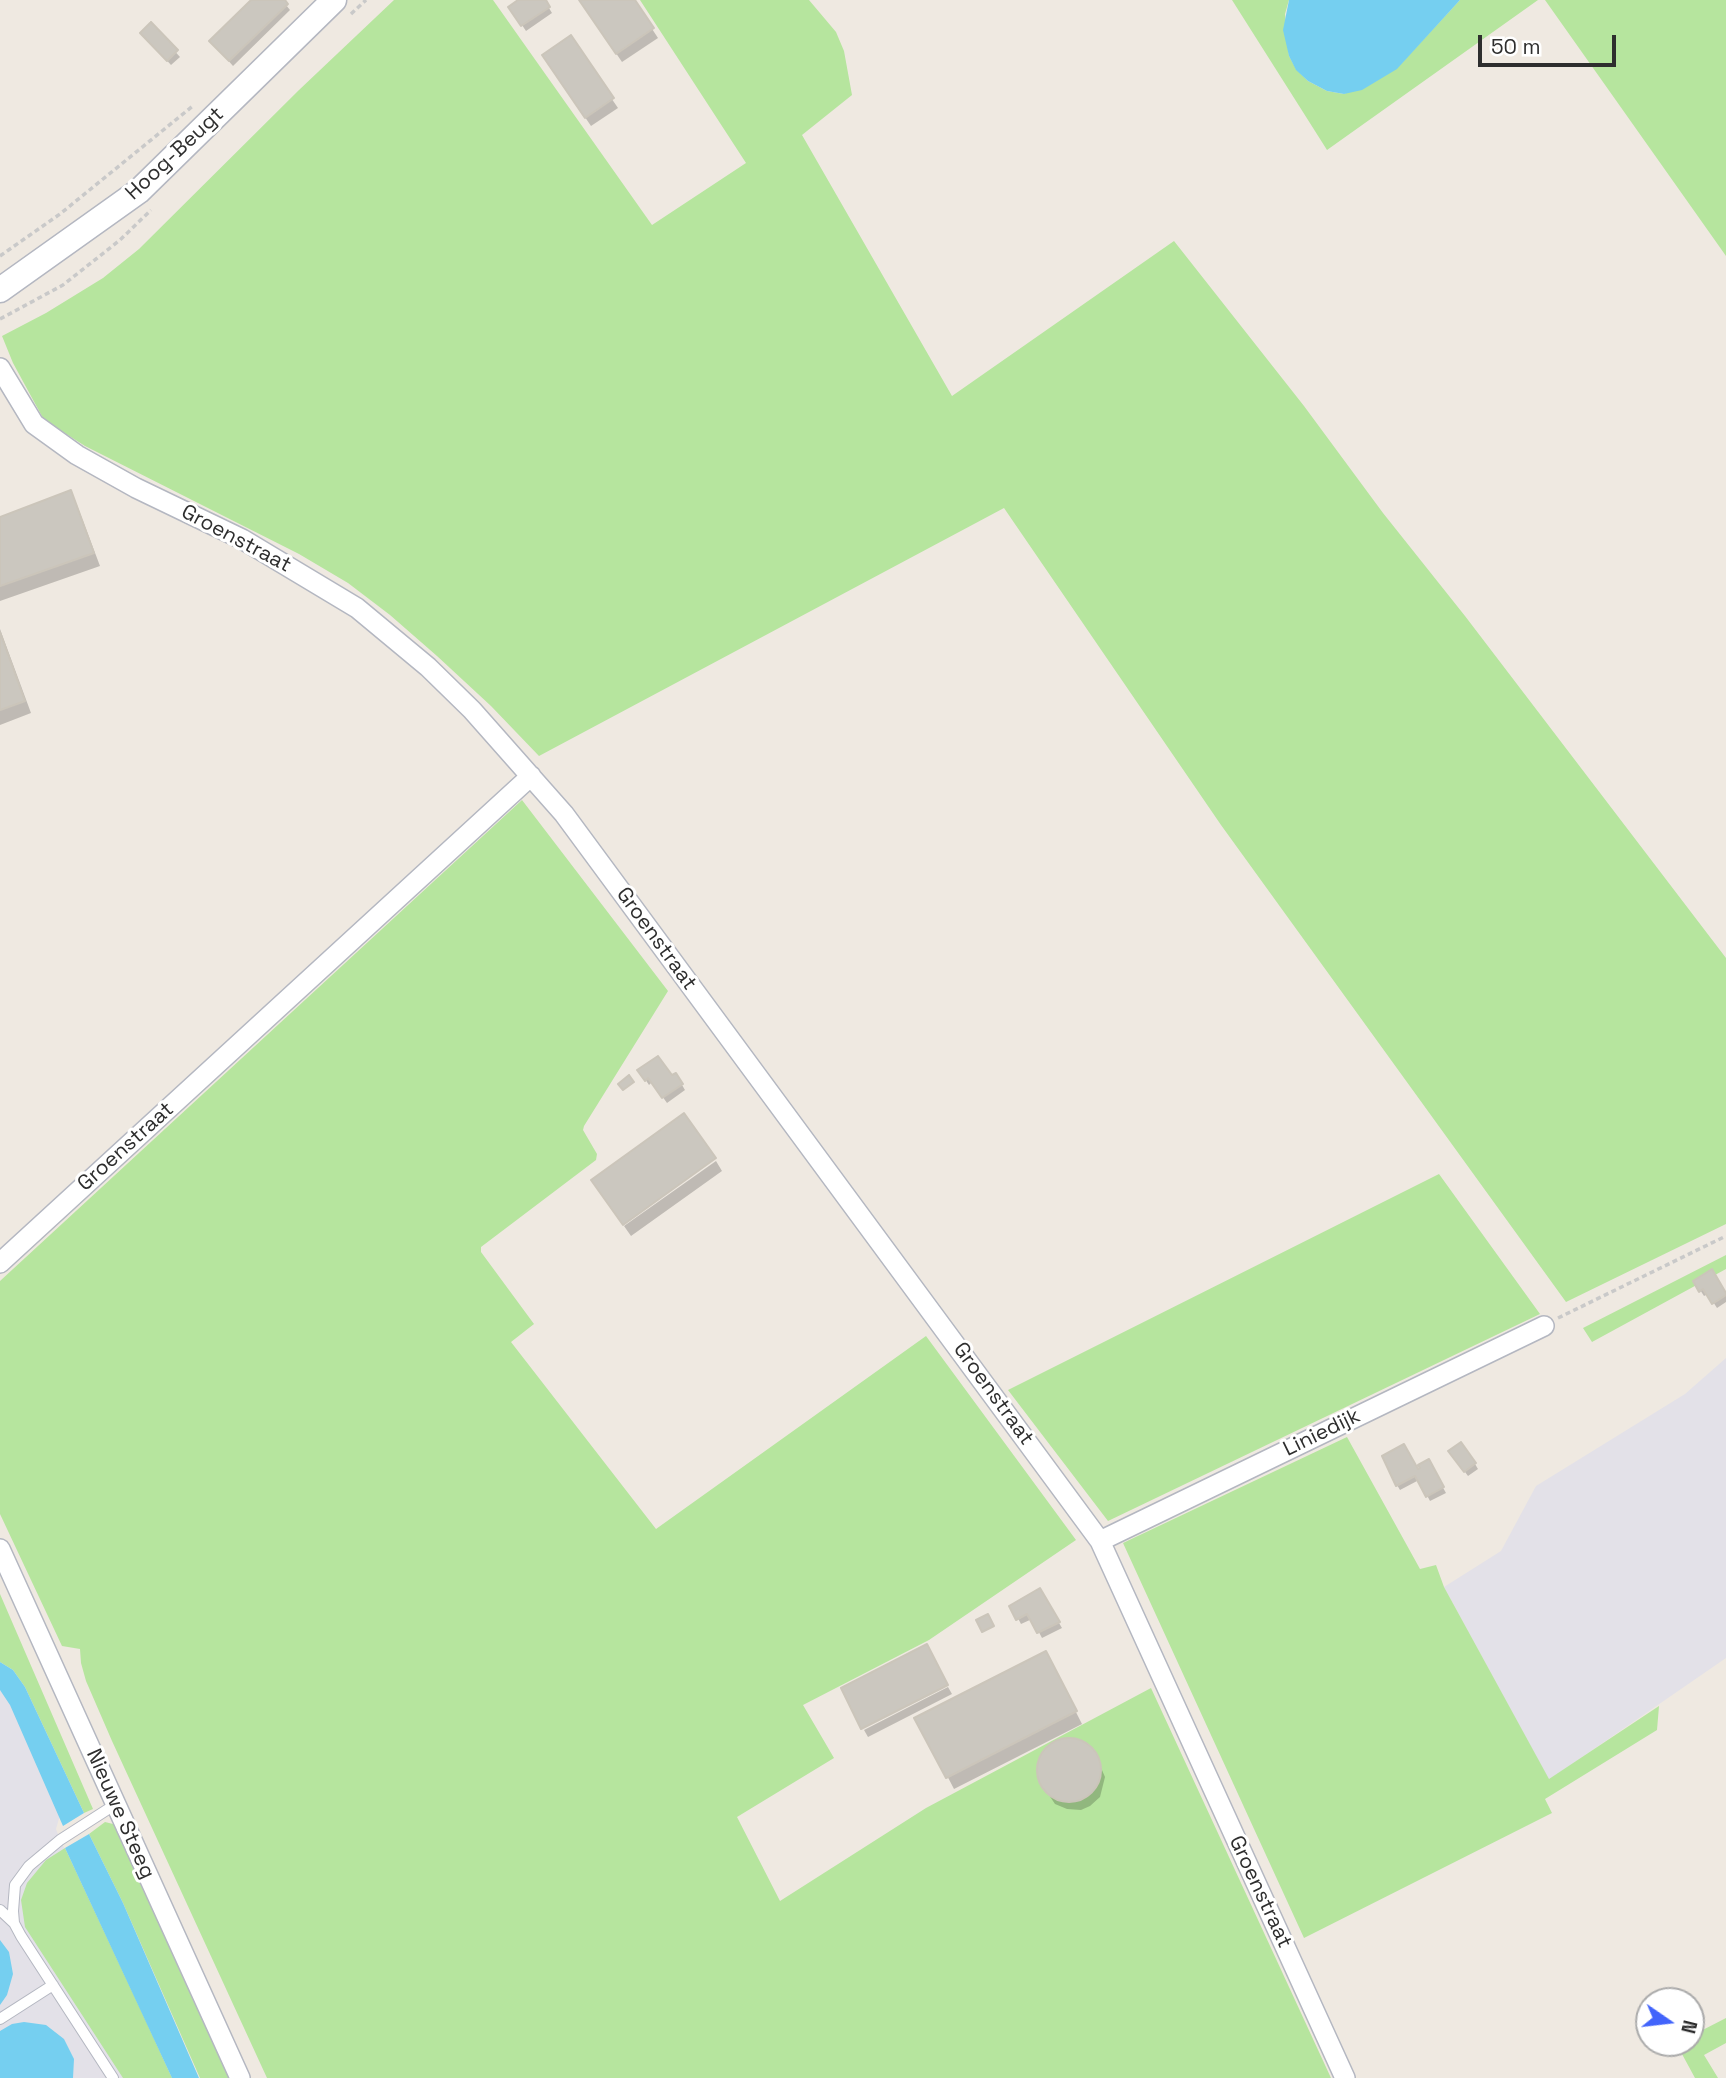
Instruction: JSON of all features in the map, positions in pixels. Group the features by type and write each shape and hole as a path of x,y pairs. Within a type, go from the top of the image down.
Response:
{"street":[{"name":"Hoog-Beugt","path":"0,290 139,191 334,0"},
{"name":"Groenstraat","path":"0,368 34,424 77,456 242,540 357,608 428,667 472,710 531,776 588,847 1100,1541 1345,2078"},
{"name":"Groenstraat","path":"0,1263 531,776"},
{"name":"Liniedijk","path":"1100,1541 1544,1325"},
{"name":"Nieuwe Steeg","path":"0,1549 240,2078"}],"lane":[{"path":"14,1923 15,1885 29,1866 61,1840 116,1804"},
{"path":"0,1910 14,1923 113,2078"},
{"path":"0,2019 53,1985"}],"path":[{"name":"Hoog-Beugt","path":"0,256 60,214 196,103"},
{"path":"1544,1325 1726,1236"}],"shaded area":[{"path":"1726,1358 1726,1658 1549,1780 1444,1587 1501,1551 1536,1486 1685,1394"},
{"path":"0,1675 63,1805 56,1829 60,1840 186,2078 0,2078"}],"green space":[{"path":"394,0 493,0 652,225 746,163 640,0 809,0 836,32 844,51 852,95 802,135 952,396 1174,241 1304,406 1383,513 1726,958 1726,1224 1566,1302 1221,825 1004,508 539,756 491,706 437,656 348,583 299,554 85,446 44,420 13,363 2,336 103,278 139,249"},
{"path":"1232,0 1289,0 1285,14 1289,56 1296,69 1308,81 1327,91 1344,94 1397,68 1460,0 1538,0 1327,150"},
{"path":"1545,0 1726,0 1726,256"},
{"path":"522,800 668,991 584,1126 583,1130 597,1154 596,1160 481,1247 481,1252 534,1324 511,1342 656,1529 926,1336 1076,1540 929,1640 803,1705 834,1758 737,1817 780,1901 926,1808 1151,1688 1331,2078 267,2078 112,1741 86,1681 80,1649 62,1646 0,1514 0,1281"},
{"path":"1439,1174 1540,1314 1108,1521 1008,1390"},
{"path":"1726,1255 1726,1269 1592,1342 1583,1328"},
{"path":"1347,1437 1420,1569 1436,1565 1444,1587 1549,1779 1659,1706 1657,1730 1545,1799 1552,1813 1304,1938 1123,1543"},
{"path":"0,1594 93,1809 84,1813 25,1687 13,1670 0,1662"},
{"path":"105,1822 117,1825 234,2078 200,2078 123,1903 89,1834"},
{"path":"65,1848 172,2078 123,2078 25,1927 21,1900 27,1883 46,1860"},
{"path":"1726,2018 1726,2043 1705,2054 1705,2029"},
{"path":"1684,2057 1705,2057 1718,2078 1695,2078"}],"water":[{"path":"1289,0 1460,0 1397,69 1362,90 1344,94 1327,91 1308,81 1296,70 1289,56 1283,30"},
{"path":"0,1662 13,1670 25,1687 84,1813 63,1826 10,1705 0,1690"},
{"path":"89,1834 123,1903 199,2078 172,2078 65,1848"},
{"path":"0,1940 9,1952 13,1974 7,1995 0,2005"},
{"path":"24,2022 46,2025 64,2039 74,2059 73,2078 0,2078 0,2031 12,2024"}],"building":[{"path":"251,0 285,0 288,4 229,61 209,41"},
{"path":"518,0 546,0 550,7 521,26 508,7"},
{"path":"579,0 635,0 654,28 616,54"},
{"path":"151,22 178,50 167,61 140,33"},
{"path":"571,35 614,98 585,118 542,55"},
{"path":"71,490 94,553 0,586 0,517"},
{"path":"0,632 25,701 0,710"},
{"path":"658,1056 672,1075 676,1073 683,1084 662,1098 648,1078 645,1081 637,1070"},
{"path":"629,1075 634,1082 623,1090 618,1084"},
{"path":"684,1113 716,1158 623,1225 591,1180"},
{"path":"1712,1269 1726,1295 1712,1304 1703,1289 1699,1292 1693,1281"},
{"path":"1461,1442 1476,1463 1464,1472 1448,1451"},
{"path":"1404,1444 1418,1469 1418,1465 1429,1459 1444,1487 1426,1497 1415,1476 1396,1486 1382,1456"},
{"path":"1040,1588 1060,1622 1037,1633 1027,1614 1016,1620 1009,1606"},
{"path":"988,1614 994,1626 982,1632 976,1620"},
{"path":"927,1644 948,1685 861,1729 841,1688"},
{"path":"1046,1651 1077,1711 946,1778 914,1718"},
{"path":"1069,1738 1081,1740 1092,1747 1099,1758 1099,1782 1092,1793 1081,1800 1069,1802 1057,1800 1046,1793 1039,1782 1037,1770 1039,1758 1046,1747 1057,1740"}]}
